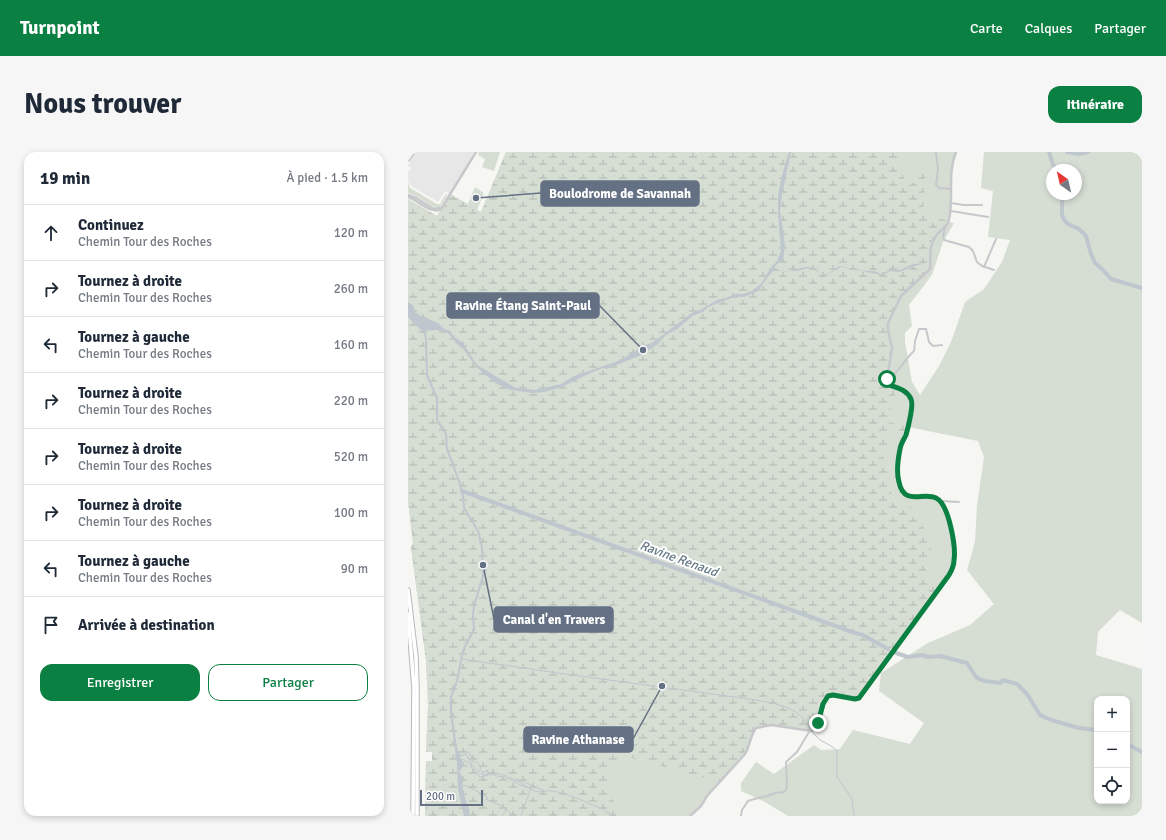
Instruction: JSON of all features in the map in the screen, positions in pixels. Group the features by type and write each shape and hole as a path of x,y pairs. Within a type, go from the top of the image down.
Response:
{"highway":[{"path":"408,590 418,688 417,816"},
{"path":"408,614 414,688 413,816"}],"main road":[{"path":"408,158 412,152"}],"street":[{"path":"409,197 435,212 441,209 476,152"},
{"path":"936,152 938,169 936,185 939,188 951,189"},
{"path":"956,152 952,161 951,170 951,211 943,236 944,240 969,247 973,251 977,262 994,270"},
{"path":"951,203 982,205"},
{"path":"951,211 988,217"},
{"path":"887,382 892,348 888,323 901,296 930,269 929,257 933,242 938,233 945,228"},
{"path":"983,266 996,239"},
{"path":"887,382 897,372 908,356 914,351 915,341 919,329 926,329 929,342 933,346 942,345"},
{"path":"741,816 742,810 748,801 764,798 775,793 783,793 785,791 787,786 786,762 797,752 809,732 816,727 823,704 828,696 833,695 855,699 859,698 949,575 953,567 954,542 944,506 941,501 933,496 913,497 901,490 898,476 900,447 906,435 912,400 904,390 889,385 887,382"},
{"path":"941,501 959,502"},
{"path":"690,816 701,806 707,796 745,754 756,728 770,725 809,732"}],"shaded area":[{"path":"416,152 474,152 450,194 445,191 438,202 410,185 408,181 408,172 411,168 408,165"},
{"path":"789,152 791,152 780,210 785,245 783,260 774,268 782,271 773,271 758,291 744,297 734,297 708,307 703,312 694,315 676,330 666,335 657,345 641,355 607,369 603,368 562,387 544,392 532,393 511,390 497,384 474,364 464,350 448,333 437,330 422,331 408,317 408,302 413,305 415,312 424,318 426,317 438,323 444,329 450,331 453,336 463,343 477,365 516,388 535,390 561,384 574,376 621,360 644,345 652,343 692,313 717,300 752,291 761,284 777,261 781,251 778,195 782,175"},
{"path":"926,263 899,272 891,271 882,275 841,267 831,273 839,266 864,271 874,271 881,274 890,270 900,270 913,264"},
{"path":"808,267 821,273 809,268 788,271"},
{"path":"457,749 460,753 460,758 464,760 462,760 463,766 459,772 463,779 464,793 470,816 464,816 458,789 457,762 455,757"}],"green space":[{"path":"479,152 500,152 494,171 482,167 485,159 478,155"},
{"path":"506,152 956,152 952,161 949,222 954,223 943,242 932,275 909,305 912,326 905,333 905,342 912,382 920,395 939,366 951,342 965,302 984,289 1002,262 1010,240 988,237 993,191 981,188 984,152 1142,152 1142,623 1120,610 1098,632 1096,655 1142,669 1142,816 788,816 765,802 741,791 741,783 756,762 774,774 814,745 821,750 840,749 853,730 910,744 924,723 879,691 881,673 928,643 970,625 994,604 967,570 975,542 977,505 984,457 978,441 908,427 902,443 898,466 901,490 913,497 936,498 944,506 952,535 954,559 949,575 920,615 829,695 771,725 756,728 750,743 707,796 701,806 690,816 425,816 426,761 432,761 432,752 426,752 428,705 426,661 411,547 413,543 408,501 408,199 437,216 450,194 468,204 475,187 484,193 477,210 481,212"},
{"path":"506,152 902,152 898,168 902,169 905,185 912,184 917,174 924,171 923,214 949,221 938,233 933,242 930,269 901,296 888,323 888,330 892,342 888,383 895,387 895,395 887,417 889,422 907,427 906,435 895,431 888,433 890,447 887,449 882,449 881,453 888,468 892,497 898,502 909,506 919,513 923,527 929,538 930,547 933,554 926,566 926,569 934,587 938,590 859,698 829,695 824,701 818,723 812,731 771,725 756,728 748,749 719,782 637,759 624,757 609,771 607,777 614,803 619,805 616,816 425,816 426,761 432,761 432,752 426,752 428,705 426,661 411,547 413,543 408,501 408,199 437,216 450,194 481,212"},
{"path":"408,183 410,188 437,204 440,204 446,193 447,196 437,209 416,196 408,193"}],"waterway":[{"path":"1049,152 1053,164"},
{"path":"1067,152 1079,154 1088,152"},
{"path":"1062,200 1062,214 1064,220 1068,224 1079,229 1086,236 1095,263 1111,279 1142,288"},
{"path":"424,330 426,339 427,375 437,398 437,420 446,434 447,449 459,481 463,495 464,508 478,531 482,547 483,576 474,606 474,630 465,646 457,681 451,697 451,712 457,756"},
{"name":"Ravine Renaud","path":"462,491 863,635 888,649"},
{"name":"Ravine Renaud","path":"896,653 908,657 922,655 928,657 940,656 967,663 979,679 1000,683 1003,680 1017,684 1027,694 1040,715 1051,720 1079,728 1094,730"},
{"path":"461,659 764,701 780,705 794,711 801,716 810,729"},
{"path":"812,732 820,740 837,751 837,777 852,799 854,816"},
{"name":"Ravine Renaud","path":"1130,746 1142,752"},
{"path":"460,753 466,751 470,754 473,761 481,766 480,769 484,775"},
{"path":"460,756 466,754 472,762 471,767 480,777 483,777 489,772"},
{"path":"464,760 484,776 492,774 510,778 539,792 553,791 566,794 616,816"},
{"path":"483,772 488,770 487,772"},
{"path":"486,775 491,772 492,774 495,773 506,776"},
{"path":"508,778 528,788"},
{"path":"516,779 543,790"},
{"path":"463,785 487,797 487,800 502,806 514,816"},
{"path":"521,816 531,788"},
{"path":"502,816 506,810"}],"place":[{"name":"Boulodrome de Savannah","path":"476,198"},
{"name":"Ravine Étang Saint-Paul","path":"643,350"},
{"name":"Canal d'en Travers","path":"483,565"},
{"name":"Ravine Athanase","path":"662,686"}],"route":[{"path":"818,723 824,700 829,695 855,699 859,698 949,575 953,567 954,542 944,506 941,501 933,496 913,497 901,490 898,476 900,447 906,435 912,400 904,390 889,385 887,379"}]}
